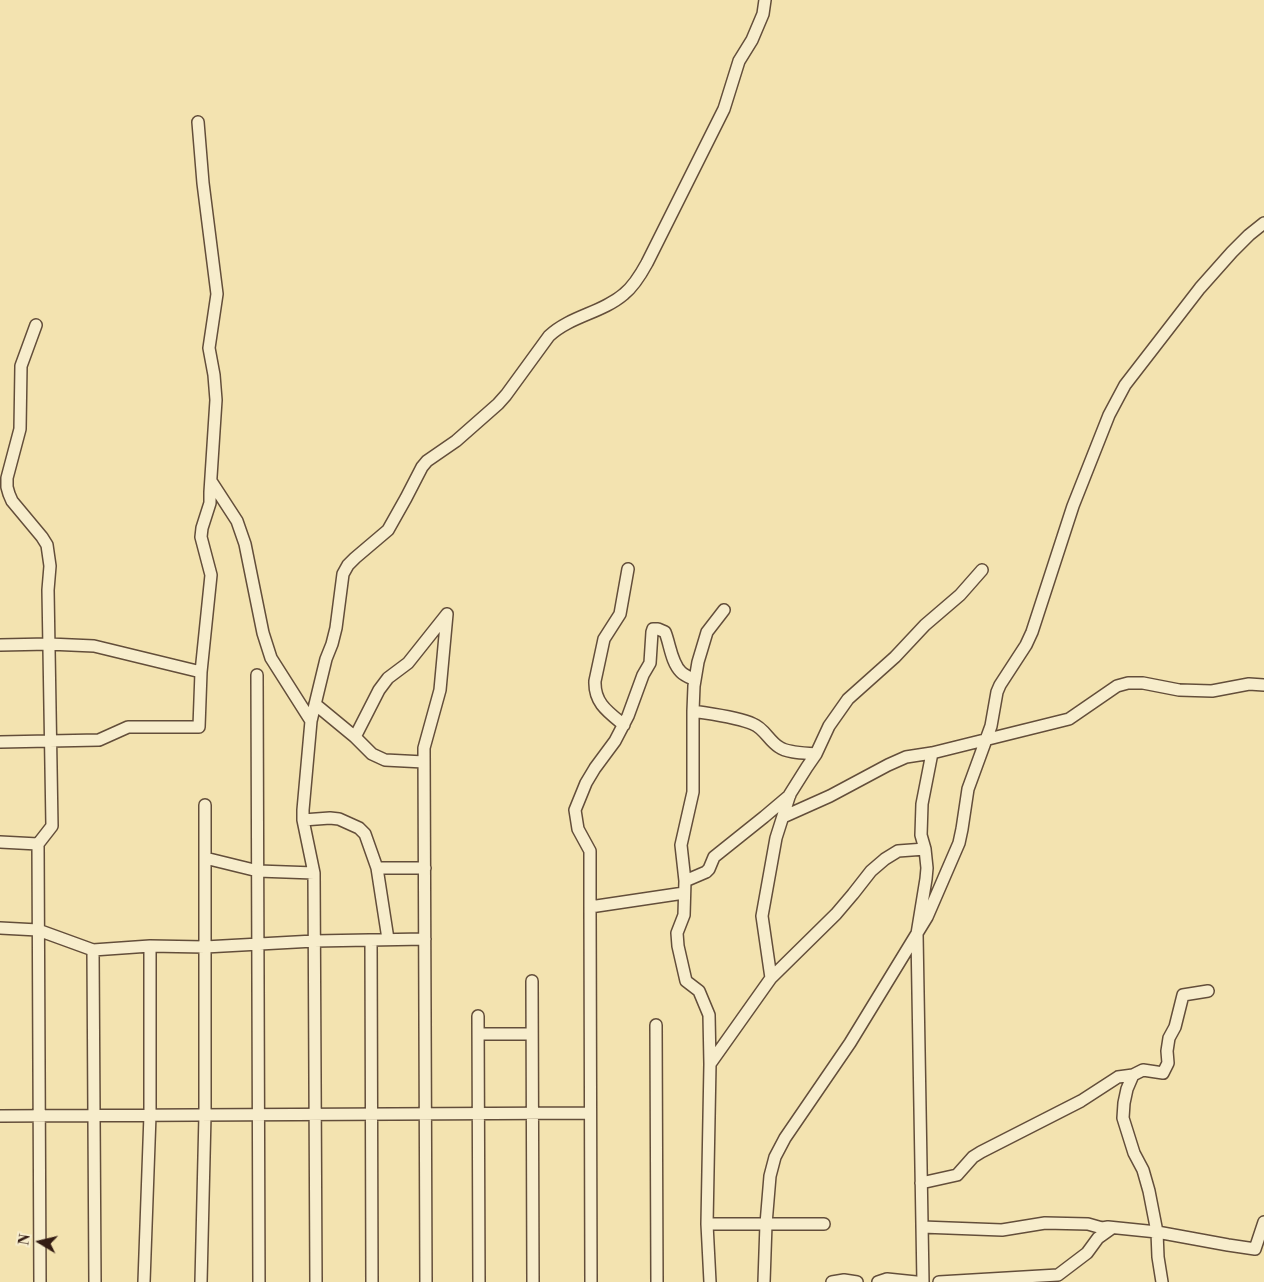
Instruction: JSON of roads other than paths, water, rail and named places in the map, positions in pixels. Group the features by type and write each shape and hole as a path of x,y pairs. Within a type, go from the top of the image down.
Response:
{"street":[{"path":"316,1282 314,873 304,820 304,795 311,721 326,659 336,628 343,574 348,565 388,530 427,461 456,441 498,404 557,328 608,305 633,286 648,263 724,110 739,61 752,40 763,14 765,0"},
{"path":"0,742 99,740 128,727 199,727 201,672 211,575 201,537 210,503 216,400 209,348 217,294 203,183 198,122"},
{"path":"764,1282 770,1176 775,1157 781,1144 850,1043 917,934 934,902 959,843 968,789 990,726 997,692 1026,645 1038,614 1067,520 1117,398 1200,288 1232,252 1264,223"},
{"path":"36,325 22,366 20,429 7,478 7,487 12,501 42,537 46,545 50,566 48,590 52,826 38,844 40,1282"},
{"path":"211,481 237,521 245,544 263,633 271,658 311,721"},
{"path":"624,725 602,706 597,698 595,681 604,639 620,614 628,569"},
{"path":"771,978 762,916 776,838 790,794 816,754 829,726 848,698 895,657 925,625 960,595 982,570"},
{"path":"710,1282 707,1224 709,1015 699,991 686,981 677,933 684,915 685,887 682,845 693,792 695,680 707,632 724,610"},
{"path":"356,737 379,690 388,678 408,663 447,614 440,690 424,748 426,1282"},
{"path":"591,1282 590,851 578,829 575,810 586,783 612,747 624,725 642,675 650,663 653,629 665,632 676,666 682,673 695,680"},
{"path":"0,645 49,644 94,646 201,672"},
{"path":"257,675 259,1282"},
{"path":"783,816 830,796 906,757 932,753 1069,719 1117,686 1128,683 1143,683 1179,690 1212,691 1248,684 1264,685"},
{"path":"315,704 356,737 372,754 385,760 424,762"},
{"path":"693,711 747,721 760,728 779,748 816,754"},
{"path":"923,1282 917,934 927,868 921,834 922,804 932,753"},
{"path":"590,907 685,887 709,869 714,857 790,794"},
{"path":"201,1282 205,1115 205,805"},
{"path":"304,820 339,819 359,828 365,834 377,868 388,939"},
{"path":"0,842 38,844"},
{"path":"710,1064 771,978 836,914 871,871 885,858 898,851 925,849"},
{"path":"205,858 258,871 314,873"},
{"path":"377,868 425,868"},
{"path":"0,928 38,930 93,950 150,946 205,947 314,941 425,939"},
{"path":"371,940 372,1282"},
{"path":"144,1282 150,1116 150,946"},
{"path":"93,950 95,1282"},
{"path":"532,981 533,1282"},
{"path":"921,1183 958,1175 973,1157 981,1152 1081,1101 1118,1078 1133,1075 1143,1070 1163,1073 1168,1063 1169,1038 1175,1027 1184,995 1208,991"},
{"path":"478,1016 479,1282"},
{"path":"656,1026 657,1282"},
{"path":"478,1034 532,1034"},
{"path":"1133,1075 1127,1088 1123,1118 1134,1153 1145,1177 1153,1209 1162,1282"},
{"path":"0,1116 590,1113"},
{"path":"922,1227 1002,1230 1045,1223 1088,1224 1102,1228 1157,1232 1255,1249 1264,1222"},
{"path":"707,1224 824,1224"},
{"path":"939,1282 1058,1276 1087,1253 1098,1238 1112,1228"},
{"path":"832,1282 844,1280 857,1282"},
{"path":"878,1282 887,1280 916,1282"}]}
